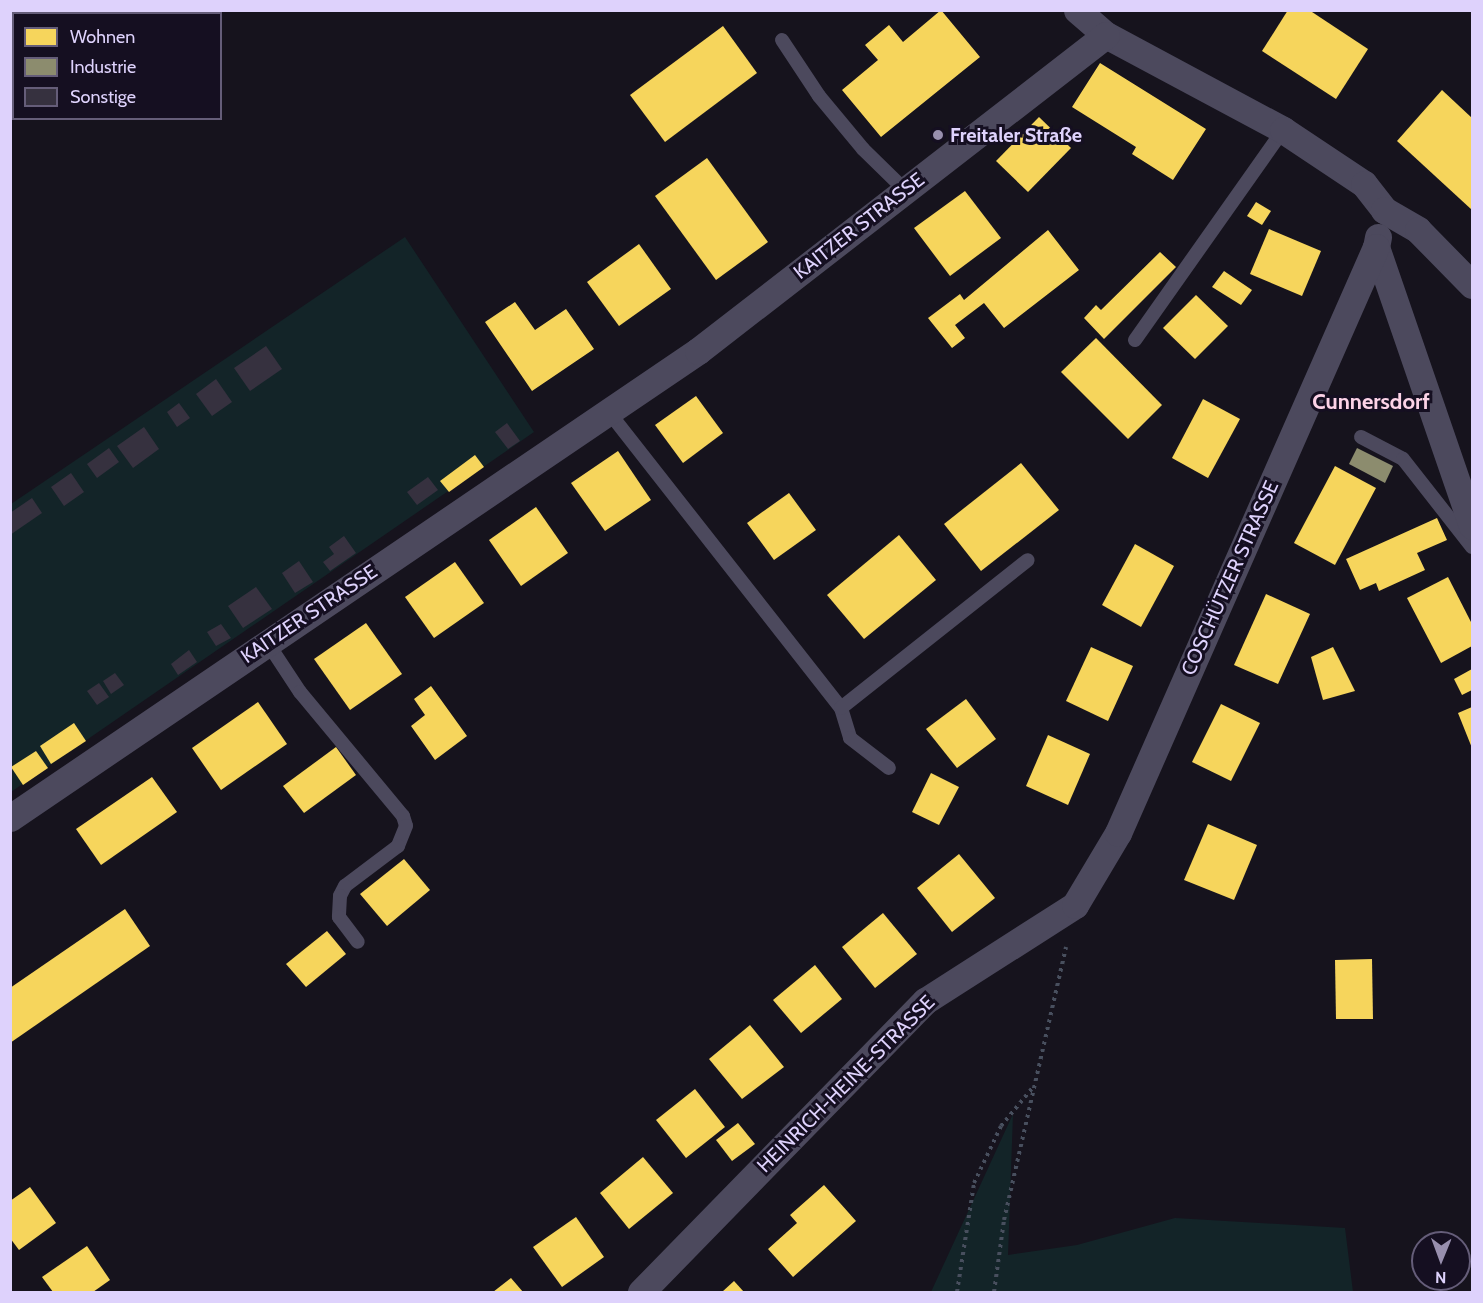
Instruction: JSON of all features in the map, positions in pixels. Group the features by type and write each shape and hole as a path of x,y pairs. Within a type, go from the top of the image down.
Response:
{"street":[{"path":"1077,10 1106,35 1283,130 1364,183 1384,210 1418,230 1473,285"},
{"name":"KAITZER STRASSE","path":"10,818 698,351 1106,35"},
{"path":"1384,210 1376,247 1473,526"},
{"name":"COSCHÜTZER STRASSE","path":"1075,904 1118,833 1376,247"},
{"name":"HEINRICH-HEINE-STRASSE","path":"641,1293 925,1001 1075,904"}],"lane":[{"path":"782,40 848,131 906,191"},
{"path":"1135,340 1283,130"},
{"path":"608,411 841,708 850,738 889,768"},
{"path":"1361,437 1403,459 1473,547"},
{"path":"841,708 1028,560"},
{"path":"267,642 300,692 403,816 406,826 398,846 345,886 340,896 339,917 358,942"}],"path":[{"path":"994,1293 1004,1220 1075,904"},
{"path":"957,1293 974,1183 1001,1126 1034,1085"}],"shaded area":[{"path":"405,237 534,432 11,792 11,504"},
{"path":"1013,1114 1008,1255 1077,1245 1175,1218 1345,1228 1353,1292 931,1292"}],"building: Wohnen":[{"path":"941,10 980,57 881,137 842,90 878,60 865,45 889,25 903,42"},
{"path":"1288,10 1309,10 1368,49 1336,99 1262,51"},
{"path":"723,26 757,73 665,142 630,95"},
{"path":"1100,63 1206,129 1173,180 1132,154 1136,147 1072,107"},
{"path":"1442,90 1472,118 1472,210 1397,141"},
{"path":"1039,117 1071,148 1028,192 996,161"},
{"path":"707,158 768,242 716,280 655,196"},
{"path":"965,191 1001,238 950,276 914,228"},
{"path":"1256,202 1271,211 1262,225 1247,216"},
{"path":"1269,229 1321,251 1302,296 1250,274"},
{"path":"1048,230 1079,270 1004,328 984,303 955,325 965,338 952,348 928,318 960,294 964,300"},
{"path":"639,244 671,289 619,326 587,282"},
{"path":"1160,252 1176,267 1104,339 1084,318 1096,305 1101,310"},
{"path":"1224,271 1252,290 1241,305 1212,287"},
{"path":"1196,295 1228,326 1195,359 1163,328"},
{"path":"515,302 535,330 566,309 594,349 532,391 485,322"},
{"path":"1096,338 1162,405 1128,439 1061,372"},
{"path":"696,396 723,433 683,463 655,425"},
{"path":"1203,399 1240,419 1208,478 1172,458"},
{"path":"618,451 651,500 605,531 571,483"},
{"path":"475,455 484,467 449,492 440,481"},
{"path":"1021,463 1059,510 981,571 944,524"},
{"path":"1335,466 1376,488 1335,565 1294,543"},
{"path":"789,493 816,530 774,560 747,523"},
{"path":"536,507 568,553 521,586 489,540"},
{"path":"1437,518 1447,540 1417,553 1425,570 1379,591 1376,583 1360,590 1346,559"},
{"path":"899,535 936,580 864,639 827,595"},
{"path":"1135,544 1174,566 1141,627 1102,605"},
{"path":"455,562 484,603 434,638 405,597"},
{"path":"1448,577 1472,624 1472,646 1441,663 1407,598"},
{"path":"1266,594 1310,614 1278,684 1234,665"},
{"path":"366,623 402,674 350,710 314,659"},
{"path":"1091,647 1133,666 1108,721 1066,701"},
{"path":"1333,647 1355,691 1323,700 1311,657"},
{"path":"1472,669 1472,690 1462,695 1454,679"},
{"path":"431,686 467,736 435,760 411,726 425,715 414,699"},
{"path":"966,699 996,739 957,768 926,729"},
{"path":"258,702 287,744 221,790 192,748"},
{"path":"1221,704 1260,723 1231,781 1192,762"},
{"path":"1472,707 1472,748 1458,713"},
{"path":"74,723 86,741 51,764 40,746"},
{"path":"1048,735 1090,754 1068,805 1026,786"},
{"path":"336,747 356,775 304,813 283,786"},
{"path":"36,751 48,768 23,785 11,767"},
{"path":"931,773 959,787 939,825 912,812"},
{"path":"152,777 177,812 101,865 76,829"},
{"path":"1208,824 1257,845 1234,900 1184,880"},
{"path":"959,854 995,898 952,932 917,888"},
{"path":"404,859 430,890 387,926 360,894"},
{"path":"125,909 150,946 10,1043 10,988"},
{"path":"883,913 917,954 875,988 842,947"},
{"path":"327,931 346,954 306,987 286,964"},
{"path":"1372,959 1373,1019 1336,1019 1335,960"},
{"path":"815,965 842,999 801,1033 773,1000"},
{"path":"750,1025 784,1067 742,1099 709,1059"},
{"path":"695,1089 725,1127 686,1158 656,1120"},
{"path":"738,1123 755,1144 732,1161 716,1140"},
{"path":"643,1157 673,1193 629,1229 600,1193"},
{"path":"824,1185 856,1221 793,1277 768,1249 797,1223 790,1215"},
{"path":"30,1187 56,1223 19,1250 10,1238 10,1201"},
{"path":"576,1217 604,1257 562,1287 533,1247"},
{"path":"87,1246 110,1280 93,1292 53,1292 42,1277"},
{"path":"511,1278 523,1292 493,1292"},
{"path":"734,1281 744,1292 722,1292"}],"building: Industrie":[{"path":"1357,448 1393,466 1385,483 1349,464"}],"building: Sonstige":[{"path":"266,346 282,369 250,391 234,368"},
{"path":"216,379 232,402 212,416 196,394"},
{"path":"179,403 190,418 177,427 167,412"},
{"path":"507,423 520,441 508,449 495,432"},
{"path":"144,427 159,449 133,468 117,446"},
{"path":"109,448 119,462 97,478 87,464"},
{"path":"71,473 84,492 64,506 51,487"},
{"path":"428,477 438,490 417,505 407,492"},
{"path":"32,498 42,513 10,535 10,513"},
{"path":"344,536 356,553 330,571 323,562 334,554 329,547"},
{"path":"299,561 313,582 295,593 282,573"},
{"path":"256,587 272,609 243,628 228,606"},
{"path":"221,624 231,638 216,646 207,632"},
{"path":"189,650 197,662 178,675 171,664"},
{"path":"115,673 124,685 111,694 103,681"},
{"path":"99,683 109,697 97,705 87,691"}],"place":[{"name":"Freitaler Straße","path":"938,135"}],"district":[{"name":"Cunnersdorf","path":"1371,402"}]}
